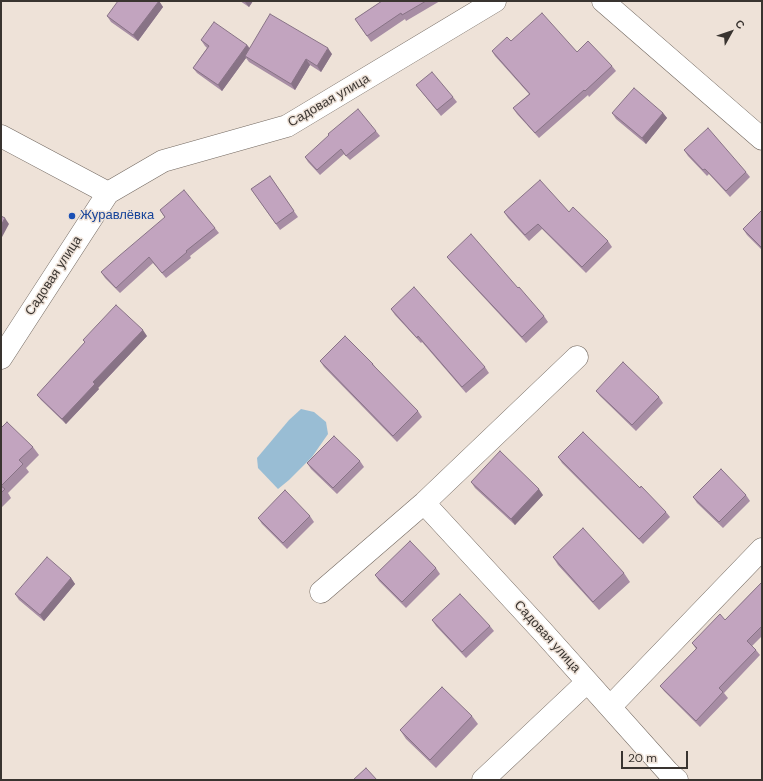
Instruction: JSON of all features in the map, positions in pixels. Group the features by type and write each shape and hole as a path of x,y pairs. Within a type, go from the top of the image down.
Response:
{"street":[{"name":"Садовая улица","path":"1,358 108,193 163,162 287,126 495,1"},
{"path":"603,1 762,139"},
{"path":"1,136 108,193"},
{"path":"321,592 424,503 577,357"},
{"name":"Садовая улица","path":"424,503 610,707 668,777"},
{"path":"610,707 762,549"},
{"path":"482,780 587,682"}],"water":[{"path":"301,409 314,412 326,422 328,434 312,457 278,489 258,468 257,458 289,420"}],"building":[{"path":"118,1 159,1 133,35 107,16"},
{"path":"382,1 426,1 402,15 401,13 367,36 355,19"},
{"path":"542,13 577,52 588,41 612,66 535,133 513,108 530,94 492,51 507,37 511,41"},
{"path":"270,14 328,48 317,66 306,59 291,84 245,56"},
{"path":"214,22 247,45 218,85 193,68 209,46 201,40"},
{"path":"432,72 453,97 437,110 416,85"},
{"path":"634,88 663,113 642,138 612,113"},
{"path":"358,109 376,131 346,156 341,149 317,170 305,157 329,135 328,134"},
{"path":"708,128 746,172 726,191 684,150"},
{"path":"270,176 294,211 276,224 251,189"},
{"path":"540,180 569,212 573,207 608,241 582,267 538,224 525,235 504,212"},
{"path":"184,190 215,228 186,251 187,252 162,273 149,257 116,288 101,272 165,217 160,210"},
{"path":"762,210 762,248 743,229"},
{"path":"1,216 5,218 1,225"},
{"path":"471,234 544,316 522,337 447,257"},
{"path":"414,287 485,367 462,387 418,336 417,338 391,309"},
{"path":"116,305 143,330 93,382 95,384 62,419 37,395 85,342 83,340"},
{"path":"345,336 418,411 393,436 320,361"},
{"path":"623,362 659,397 632,425 596,391"},
{"path":"7,422 33,447 19,460 23,464 1,486 1,428"},
{"path":"583,432 640,488 641,486 666,512 639,539 558,457"},
{"path":"334,436 360,461 333,488 307,463"},
{"path":"500,451 539,489 511,519 471,482"},
{"path":"721,469 746,495 719,522 693,497"},
{"path":"1,486 5,489 1,493"},
{"path":"285,490 310,516 283,543 258,518"},
{"path":"583,528 624,573 593,602 553,557"},
{"path":"410,541 436,568 402,602 375,575"},
{"path":"47,557 71,578 40,615 15,594"},
{"path":"762,582 762,626 747,641 756,650 719,688 723,692 696,721 660,686 697,648 692,643 720,614 725,620"},
{"path":"460,594 490,626 462,652 432,620"},
{"path":"442,687 472,716 430,760 400,730"},
{"path":"366,768 377,780 353,780"}],"place":[{"name":"Журавлёвка","path":"72,216"}]}
